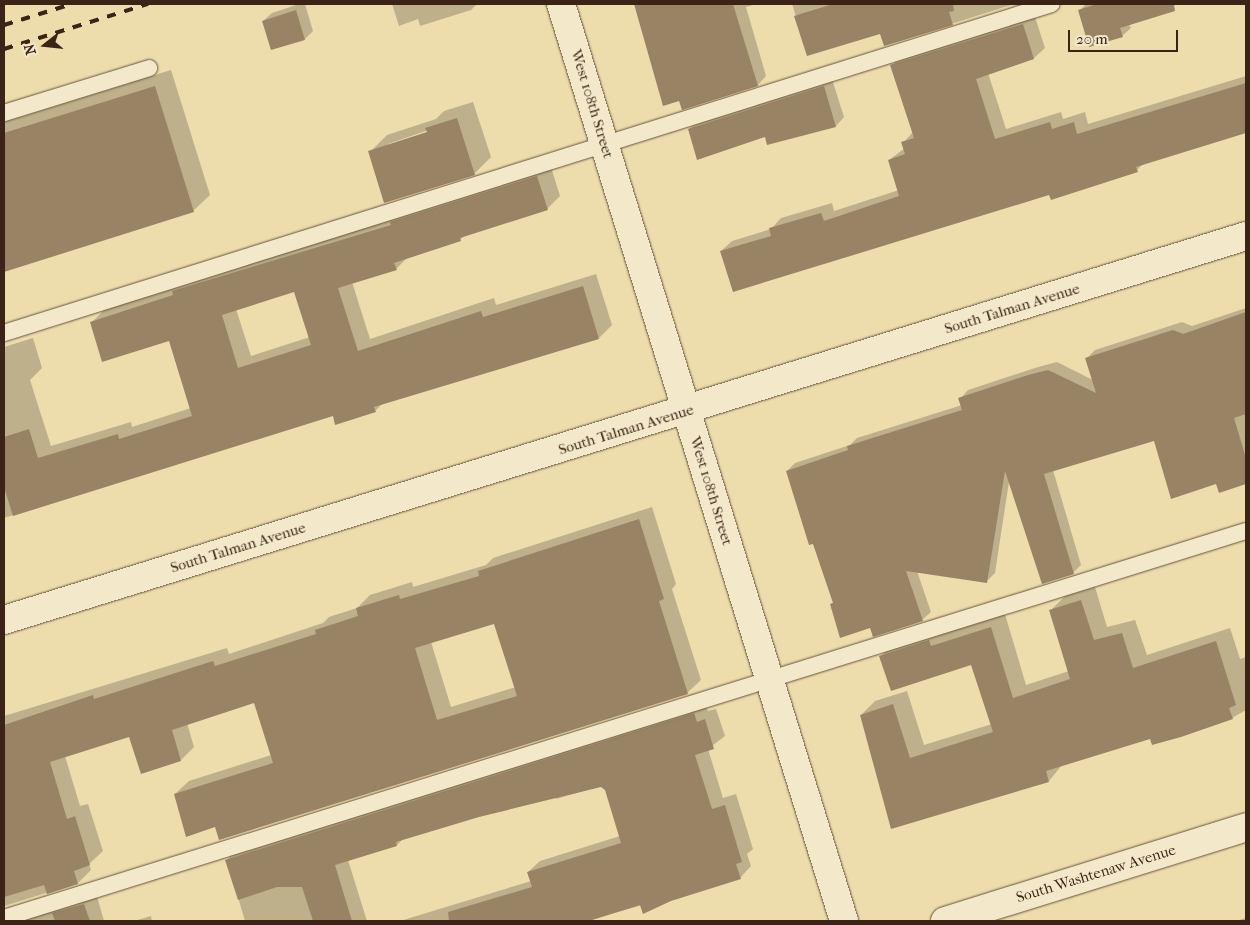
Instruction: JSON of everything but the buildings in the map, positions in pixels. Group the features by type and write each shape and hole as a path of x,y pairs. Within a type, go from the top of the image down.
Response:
{"street":[{"name":"West 108th Street","path":"561,4 844,921"},
{"name":"South Talman Avenue","path":"4,620 686,411 1246,236"},
{"name":"South Washtenaw Avenue","path":"945,921 1246,827"}],"lane":[{"path":"4,333 1052,4"},
{"path":"4,113 149,68"},
{"path":"4,918 1246,531"}],"railway":[{"path":"4,25 72,4"},
{"path":"4,49 148,4"}]}
